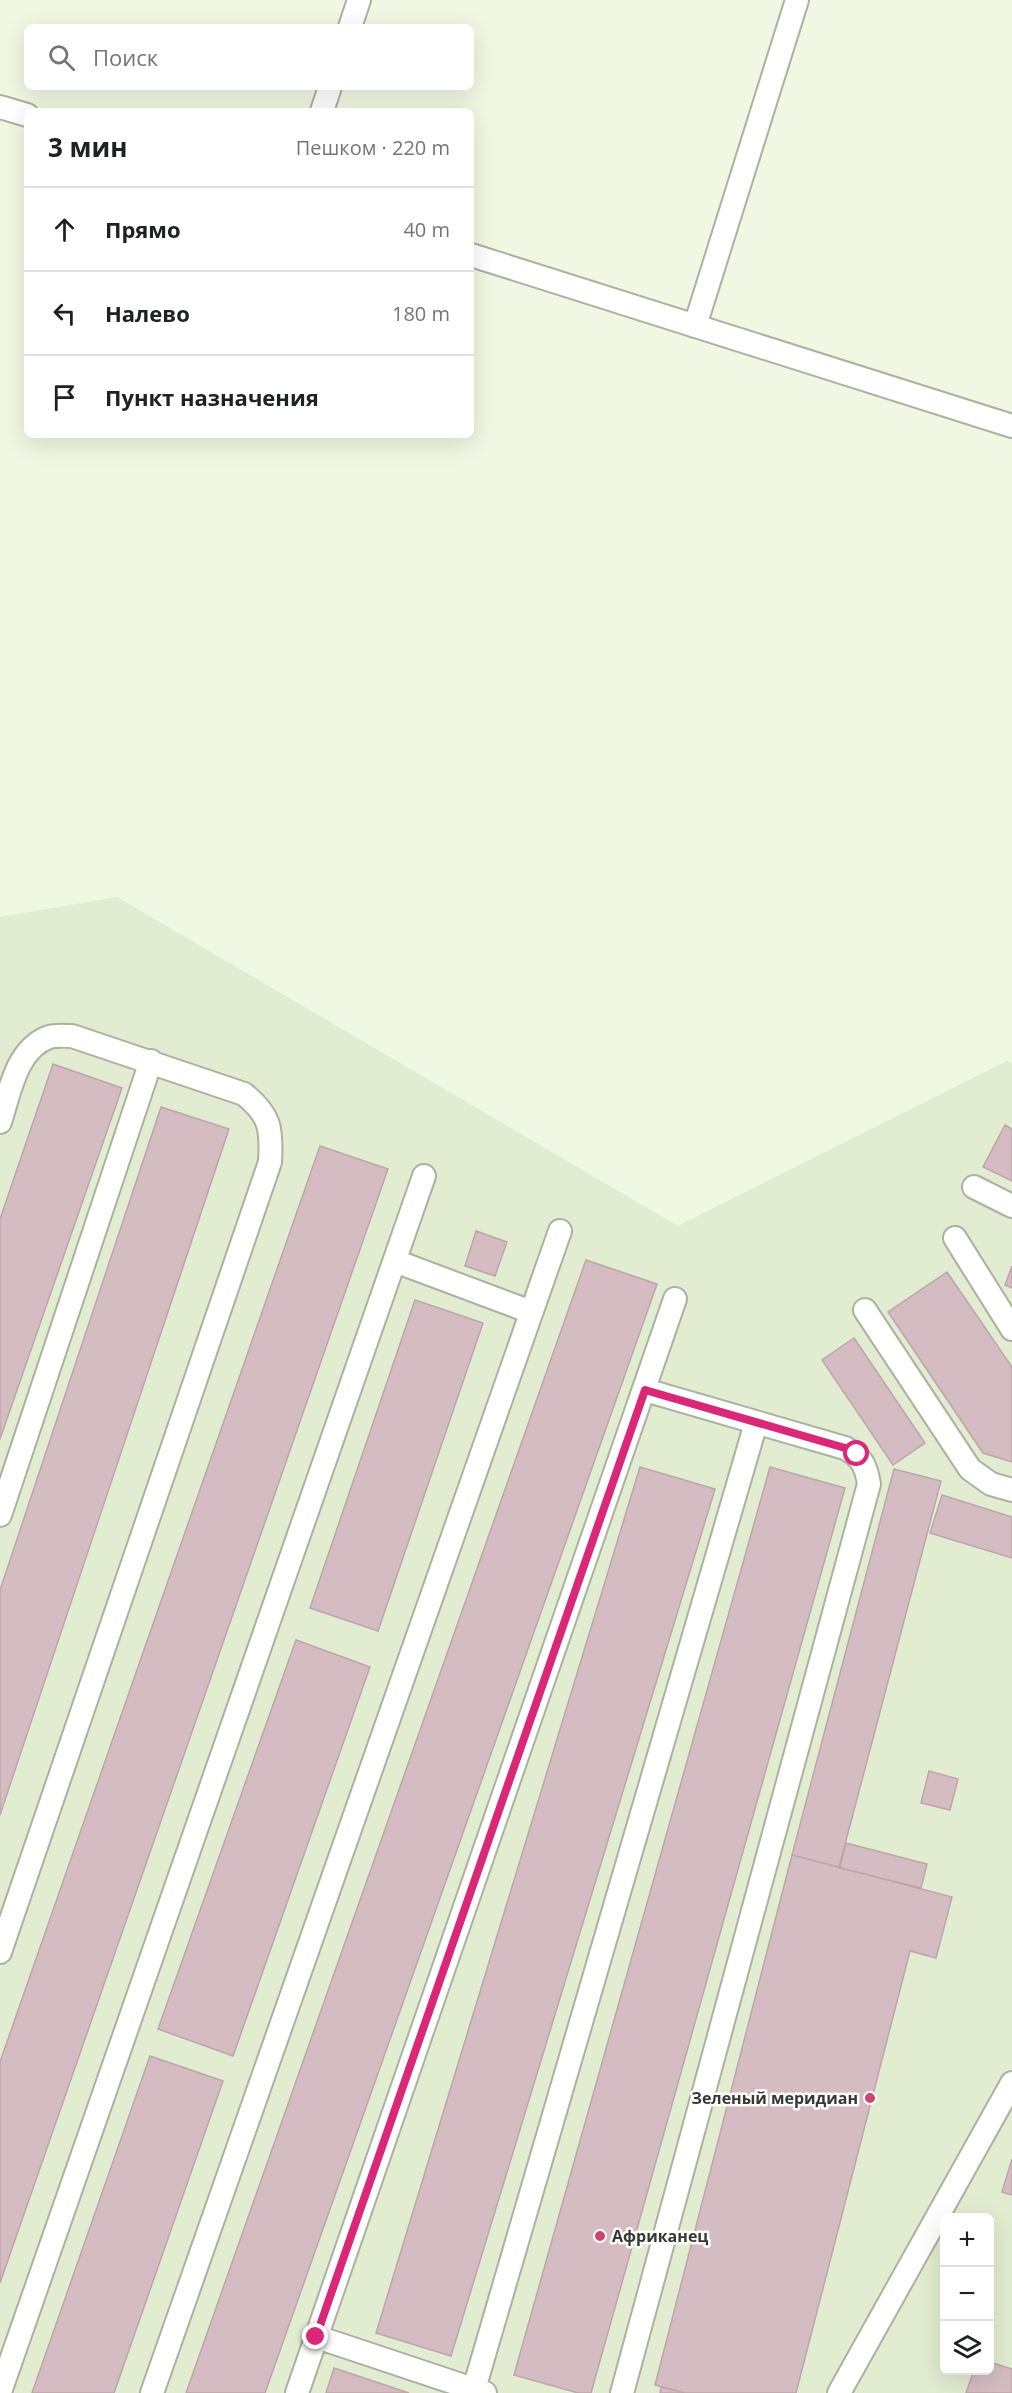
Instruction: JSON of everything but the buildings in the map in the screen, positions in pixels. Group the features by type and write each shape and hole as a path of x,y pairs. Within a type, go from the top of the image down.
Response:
{"lane":[{"path":"351,24 358,0"},
{"path":"694,326 797,0"},
{"path":"323,108 329,90"},
{"path":"0,107 24,114"},
{"path":"474,256 1012,426"},
{"path":"0,1122 20,1065 30,1047 51,1036 72,1036 244,1094 261,1108 271,1135 270,1162 0,1952"},
{"path":"0,1515 151,1061"},
{"path":"0,2392 424,1176"},
{"path":"974,1187 1012,1206"},
{"path":"152,2393 560,1231"},
{"path":"955,1238 1012,1329"},
{"path":"395,1261 531,1312"},
{"path":"297,2393 675,1299"},
{"path":"865,1310 970,1469 991,1484 1012,1490"},
{"path":"622,2393 869,1484 866,1466 857,1454 845,1448 645,1390"},
{"path":"316,2337 479,2391 756,1423"},
{"path":"839,2393 1012,2083"}],"shaded area":[{"path":"117,897 678,1226 1007,1061 1012,1064 1012,2393 0,2393 0,917"}],"place":[{"name":"Зеленый меридиан","path":"870,2098"},
{"name":"Африканец","path":"600,2236"}],"route":[{"path":"316,2337 645,1390 845,1448 857,1454"}]}
